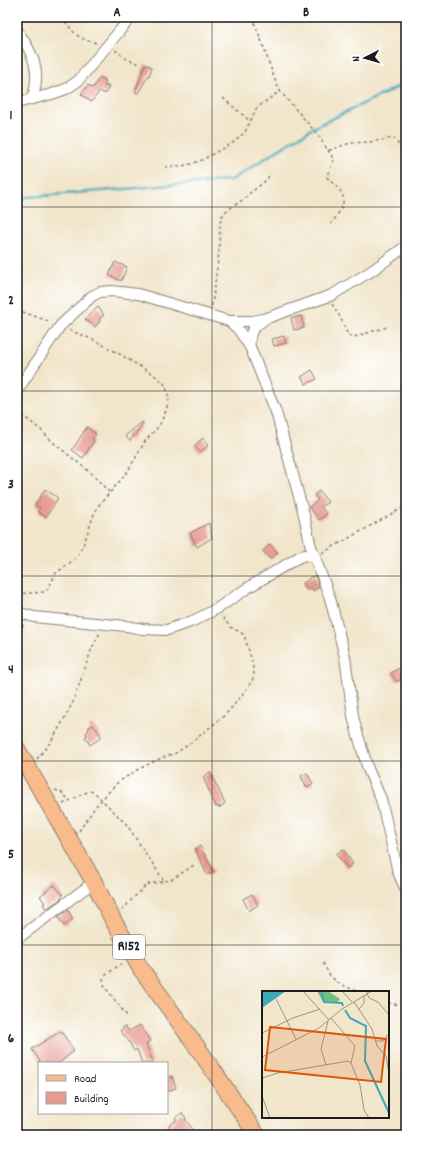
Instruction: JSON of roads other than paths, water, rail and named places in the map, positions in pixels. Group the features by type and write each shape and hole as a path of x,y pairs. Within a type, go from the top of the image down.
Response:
{"main road":[{"name":"R152","path":"17,749 94,882 113,920 141,969 258,1135"}],"street":[{"path":"17,103 66,89 78,81 131,17"},
{"path":"17,30 25,41 36,69 37,82 32,99"},
{"path":"17,391 60,326 92,296 100,292 112,291 138,294 210,316 229,321 243,322 267,318 319,301 332,295 373,270 406,246"},
{"path":"267,318 252,331 249,341 250,347 279,421 304,515 307,534 330,598 345,657 353,716 357,732 368,769 381,799 398,872 406,890"},
{"path":"229,321 238,329 250,347"},
{"path":"17,612 34,617 143,629 167,630 194,621 218,608 294,560 305,555 316,558"},
{"path":"17,939 94,882"}],"waterway":[{"path":"17,198 231,180 313,128 406,83"}]}
